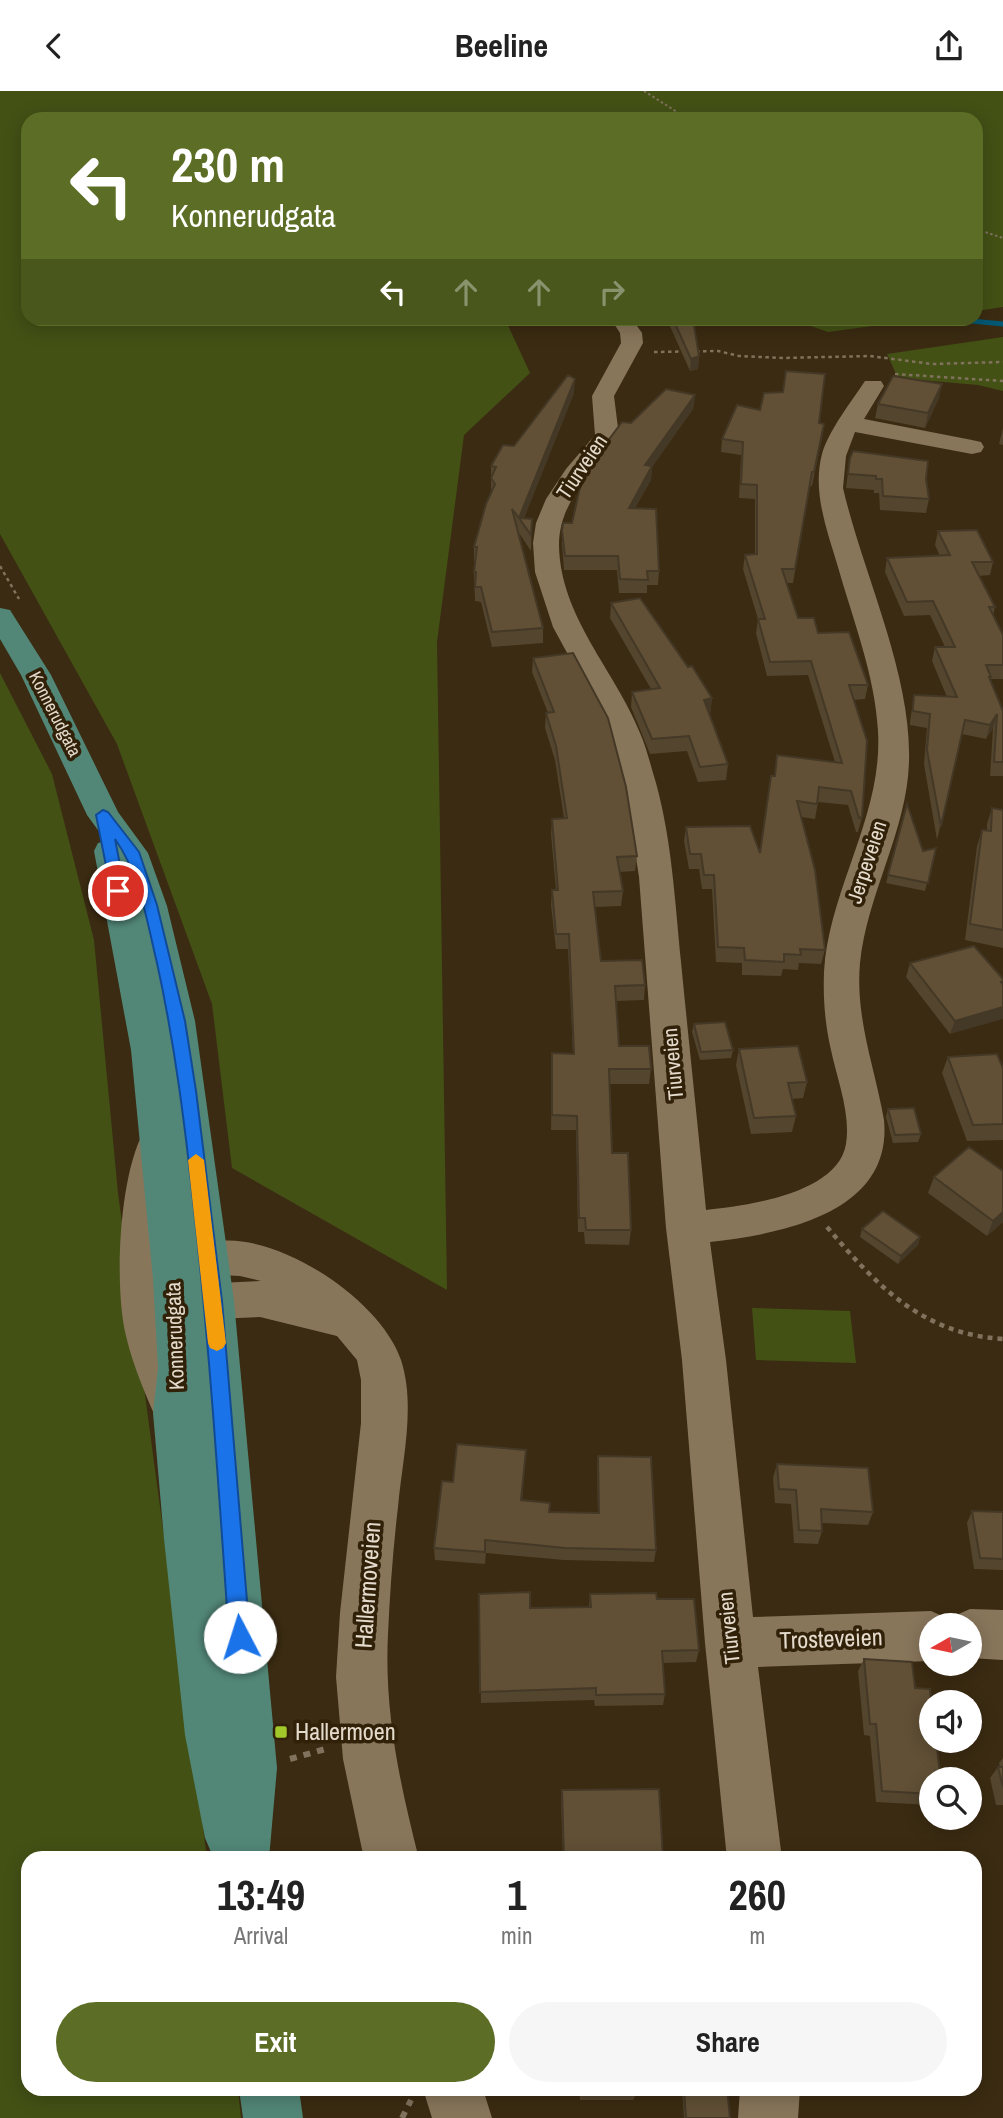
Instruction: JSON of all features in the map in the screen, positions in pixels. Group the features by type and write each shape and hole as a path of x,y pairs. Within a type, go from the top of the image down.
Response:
{"main road":[{"name":"Konnerudgata","path":"0,616 36,675 103,815 132,852 164,959 188,1091 191,1269 176,1413 211,1735 237,1851"},
{"name":"Konnerudgata","path":"103,815 150,1050 160,1132 191,1269 213,1301 250,1767 240,1851"},
{"path":"270,2096 273,2118"}],"street":[{"name":"Tiurveien","path":"625,334 603,396 607,436 575,474 559,499 549,523 548,572 567,627 625,732 641,786 661,917 687,1228 704,1360 730,1643 754,1851"},
{"name":"Jerpeveien","path":"687,1228 740,1224 808,1204 832,1193 861,1161 866,1140 844,1031 841,962 851,913 885,808 894,755 893,730 884,682 830,488 835,451 850,424 864,407 873,386"},
{"path":"850,424 972,447"},
{"path":"160,1132 145,1195 140,1259 147,1335 176,1413"},
{"name":"Hallermoveien","path":"191,1269 227,1258 278,1270 307,1286 347,1320 369,1341 378,1359 382,1383 383,1424 374,1492 362,1697 367,1738 390,1851"},
{"path":"213,1301 260,1299 347,1320"},
{"path":"982,1634 1003,1635"},
{"name":"Trosteveien","path":"730,1643 919,1636"},
{"path":"455,2096 462,2118"},
{"path":"768,2118 770,2096"}],"path":[{"path":"644,91 677,112"},
{"path":"983,231 1003,238"},
{"path":"625,334 670,353 718,351 783,358 870,356 932,364 1003,362"},
{"path":"892,368 892,373 1003,381"},
{"path":"808,1204 875,1277 916,1312 954,1332 1003,1339"},
{"path":"276,1763 367,1738"}],"green space":[{"path":"0,91 1003,91 1003,307 983,310 983,112 21,112 21,326 508,326 530,373 464,435 437,642 447,1290 232,1168 212,1004 117,744 0,534"},
{"path":"811,326 872,326 828,332"},
{"path":"1003,337 1003,391 978,385 898,378 887,354"},
{"path":"0,673 52,774 94,940 118,1193 206,1851 21,1851 21,2096 239,2096 241,2118 0,2118"},
{"path":"752,1308 850,1311 856,1363 756,1360"}],"building":[{"path":"676,326 694,326 699,356 691,359"},
{"path":"786,371 825,374 819,423 824,424 812,472 795,569 782,569 798,618 814,618 818,633 849,632 868,685 849,685 867,741 862,817 859,818 851,791 819,787 817,804 797,801 815,870 825,950 800,949 801,955 784,954 784,962 745,960 744,948 718,947 714,875 704,875 701,854 690,854 686,827 750,826 760,853 771,776 775,776 777,755 842,763 811,661 770,662 758,619 765,619 745,555 757,554 757,485 741,484 743,442 722,439 737,405 760,410 764,393 783,392"},
{"path":"568,375 575,379 519,518 512,509 543,628 492,632 481,587 475,587 474,572 477,547 474,547 486,504 495,484 491,478 496,467 491,466 503,445 514,446"},
{"path":"893,376 942,384 928,413 878,404"},
{"path":"666,389 695,395 645,465 652,466 629,508 656,509 659,571 647,571 648,580 620,579 618,556 565,556 563,523 572,523 583,474 622,422 631,423"},
{"path":"853,451 928,461 926,479 929,499 883,496 882,479 848,474"},
{"path":"519,518 532,519 531,535"},
{"path":"977,530 993,562 972,562 995,607 989,607 1003,635 1003,665 986,665 1003,711 1003,762 994,762 997,714 990,725 965,720 941,826 927,750 930,714 913,711 914,695 957,697 935,647 955,647 933,601 907,602 887,558 950,555 938,531"},
{"path":"640,598 688,667 692,666 712,698 704,700 728,764 700,767 689,736 652,739 632,692 660,688 611,603"},
{"path":"573,653 608,718 626,787 637,856 617,857 623,891 593,892 601,961 642,960 645,985 615,986 619,1046 649,1046 651,1069 609,1069 612,1153 628,1153 631,1230 586,1230 585,1218 579,1218 577,1116 552,1115 552,1053 574,1054 569,934 556,934 552,890 558,890 552,819 567,818 556,746 546,713 554,712 533,658"},
{"path":"907,804 923,851 936,848 928,883 888,875"},
{"path":"992,808 1003,810 1003,930 970,924 982,830 991,831"},
{"path":"974,946 1003,979 1003,1007 955,1021 910,963"},
{"path":"725,1022 733,1050 701,1052 694,1024"},
{"path":"798,1046 807,1082 788,1083 796,1116 754,1118 739,1049"},
{"path":"997,1054 1003,1068 1003,1124 973,1125 948,1057"},
{"path":"914,1108 921,1134 895,1135 888,1109"},
{"path":"969,1147 1003,1171 1003,1212 993,1221 934,1177"},
{"path":"883,1211 920,1237 901,1256 862,1229"},
{"path":"457,1444 526,1450 521,1500 550,1503 549,1512 599,1513 598,1456 651,1457 656,1550 565,1548 485,1540 485,1552 434,1548 442,1481 453,1482"},
{"path":"777,1464 868,1468 873,1512 821,1509 822,1531 799,1530 796,1490 779,1489"},
{"path":"972,1511 1003,1512 1003,1559 980,1558"},
{"path":"530,1592 530,1608 591,1607 590,1594 656,1593 657,1599 694,1599 699,1650 662,1651 665,1694 596,1695 596,1688 480,1692 479,1594"},
{"path":"864,1659 912,1662 915,1688 930,1689 919,1690 919,1753 938,1753 939,1767 919,1767 919,1793 882,1791 876,1724 870,1724"},
{"path":"998,1767 1003,1767 1003,1787"},
{"path":"659,1789 663,1851 564,1851 562,1790"},
{"path":"684,2096 728,2096 730,2118 686,2118"}],"waterway":[{"path":"983,322 1003,324"}],"slow traffic":[{"path":"196,1160 217,1343"}],"place":[{"name":"Hallermoen","path":"281,1732"}],"route":[{"path":"118,891 103,815 132,852 150,905 177,1021 213,1301 240,1637"}]}
